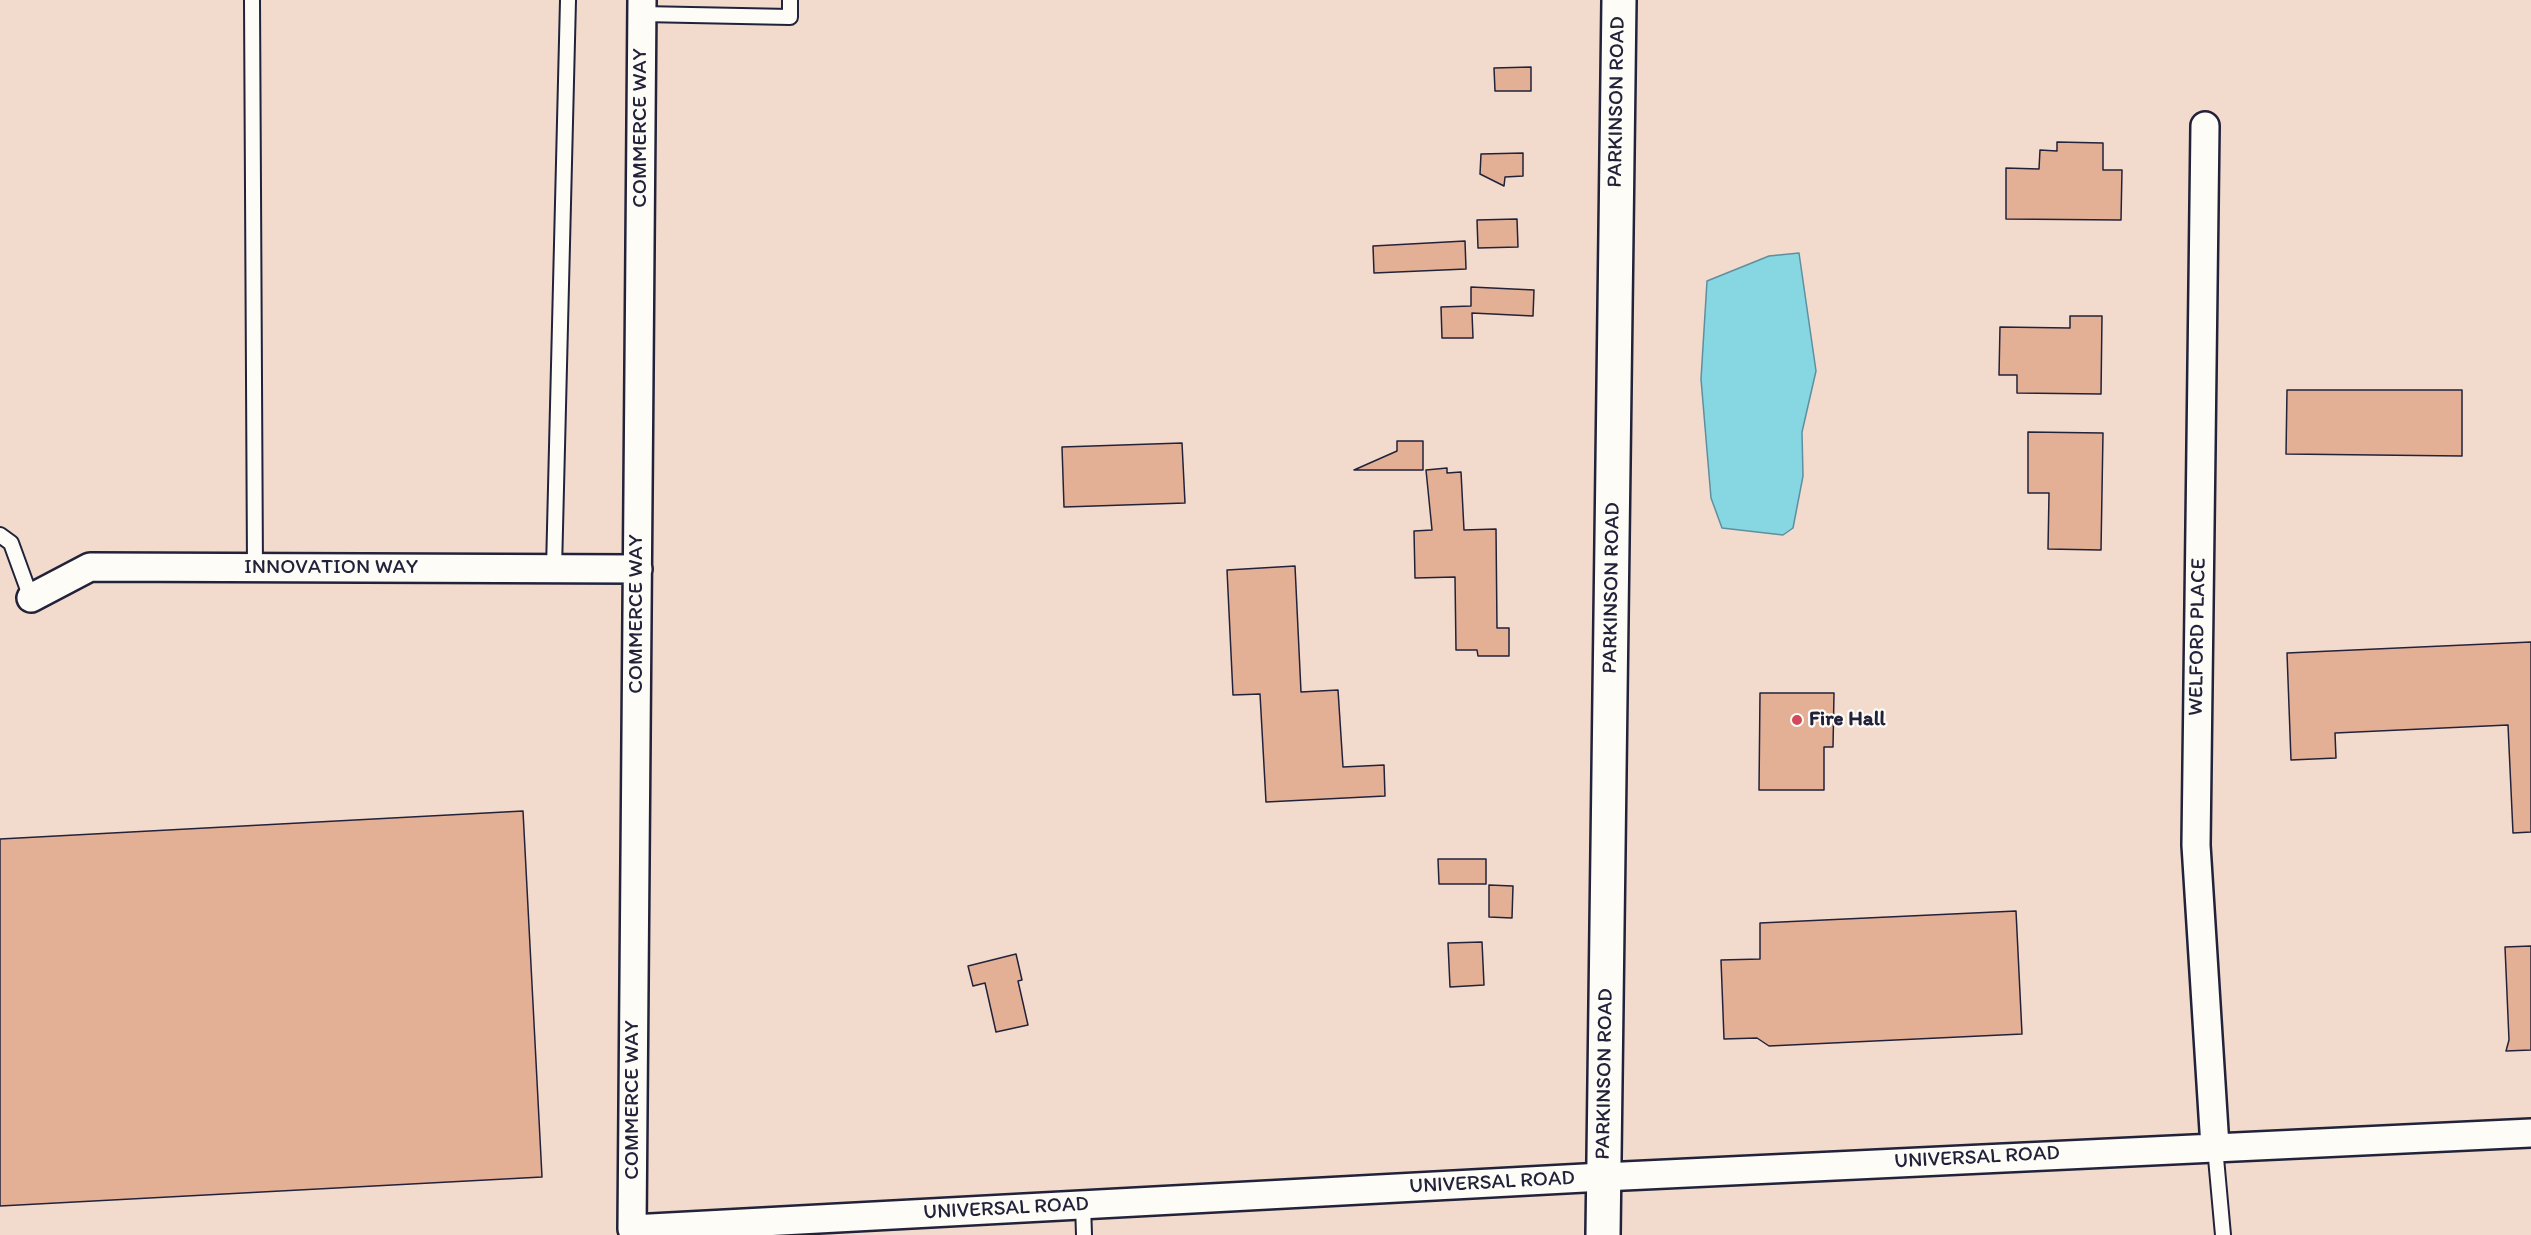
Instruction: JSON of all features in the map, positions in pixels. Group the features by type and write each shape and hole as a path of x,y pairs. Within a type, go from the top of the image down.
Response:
{"main road":[{"name":"PARKINSON ROAD","path":"1603,1235 1619,0"}],"street":[{"name":"COMMERCE WAY","path":"633,1232 642,7"},
{"name":"WELFORD PLACE","path":"2205,126 2196,845 2215,1147"},
{"name":"INNOVATION WAY","path":"31,598 90,567 638,569"},
{"name":"UNIVERSAL ROAD","path":"633,1232 1083,1204 2531,1133"}],"lane":[{"path":"252,0 255,568"},
{"path":"554,569 568,0"},
{"path":"642,7 790,17 790,0"},
{"path":"0,535 11,543 31,598"},
{"path":"2215,1147 2223,1235"},
{"path":"1083,1204 1084,1235"}],"shaded area":[{"path":"0,0 2531,0 2531,1235 0,1235"}],"water":[{"path":"1799,253 1816,371 1802,432 1803,476 1793,528 1783,535 1722,528 1711,498 1701,379 1707,281 1769,256"}],"building":[{"path":"1531,67 1531,91 1495,91 1494,68"},
{"path":"2057,142 2103,143 2103,170 2122,170 2121,220 2006,219 2006,168 2039,169 2040,150 2057,151"},
{"path":"1523,153 1523,176 1505,177 1504,186 1480,174 1481,154"},
{"path":"1517,219 1518,247 1478,248 1477,220"},
{"path":"1465,241 1466,269 1374,273 1373,246"},
{"path":"1471,287 1534,290 1533,316 1472,313 1473,338 1442,338 1441,307 1471,306"},
{"path":"2070,316 2102,316 2101,394 2017,393 2017,375 1999,375 2000,327 2070,328"},
{"path":"2287,390 2462,390 2462,456 2286,454"},
{"path":"2028,432 2103,433 2101,550 2048,549 2049,493 2028,493"},
{"path":"1397,441 1423,441 1423,470 1354,470 1397,451"},
{"path":"1182,443 1185,503 1064,507 1062,447"},
{"path":"1447,468 1447,473 1461,472 1464,530 1496,529 1497,628 1509,628 1509,656 1478,656 1477,650 1456,650 1455,577 1415,578 1414,531 1432,530 1426,470"},
{"path":"1295,566 1301,692 1338,690 1343,767 1384,765 1385,796 1266,802 1260,694 1233,695 1227,570"},
{"path":"2531,642 2531,832 2513,833 2508,725 2335,733 2336,758 2291,760 2287,653"},
{"name":"Fire Hall","path":"1760,693 1834,693 1833,747 1824,747 1824,790 1759,790"},
{"path":"523,811 542,1177 0,1206 0,839"},
{"path":"1438,859 1486,859 1486,884 1439,884"},
{"path":"1489,885 1513,886 1512,918 1489,917"},
{"path":"2016,911 2022,1034 1769,1046 1757,1038 1724,1039 1721,960 1760,959 1760,923"},
{"path":"1482,942 1484,985 1450,987 1448,943"},
{"path":"2531,946 2531,1050 2506,1051 2509,1040 2505,947"},
{"path":"1016,954 1022,980 1018,981 1028,1025 996,1032 985,983 973,986 968,966"}],"place":[{"name":"Fire Hall","path":"1797,720"}]}
